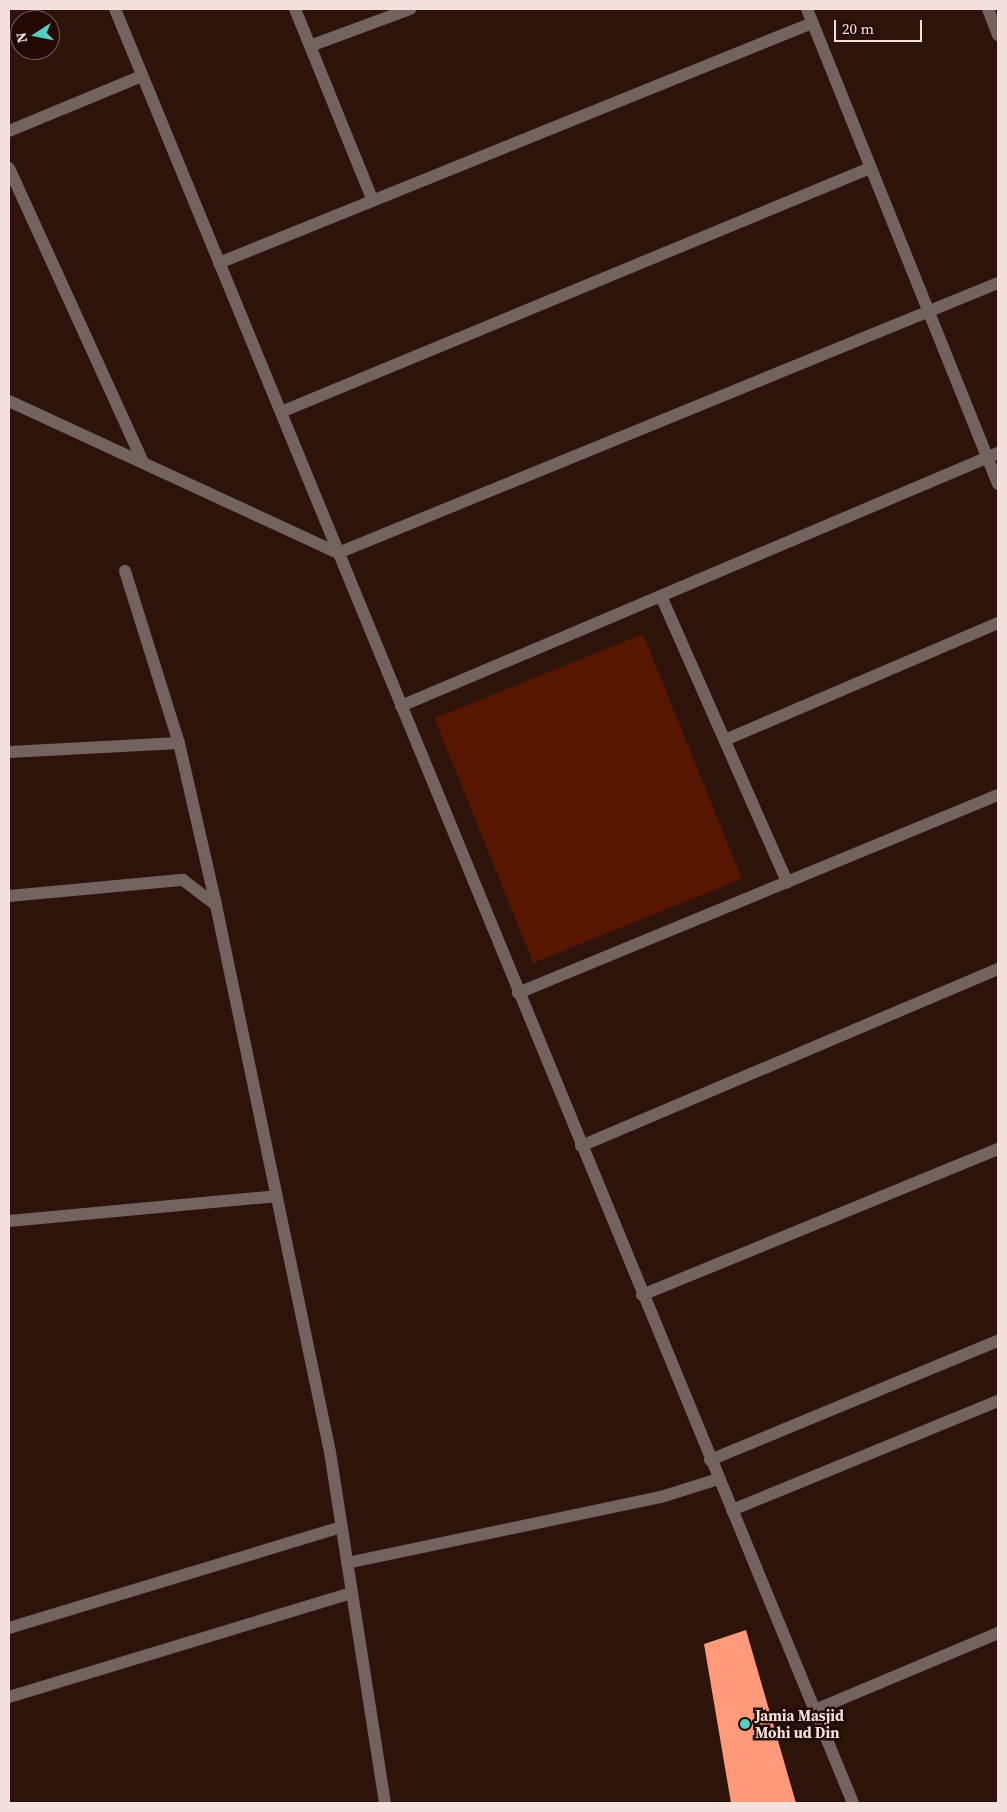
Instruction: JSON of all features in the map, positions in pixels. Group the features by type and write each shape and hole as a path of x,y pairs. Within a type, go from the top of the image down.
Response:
{"street":[{"path":"115,9 718,1480 853,1803"},
{"path":"295,9 373,201"},
{"path":"310,46 410,9"},
{"path":"807,9 927,314 993,456 998,484"},
{"path":"988,9 998,35"},
{"path":"219,264 812,23"},
{"path":"9,131 142,76"},
{"path":"9,168 143,462"},
{"path":"280,412 870,168"},
{"path":"9,401 338,553 927,314 998,283"},
{"path":"400,706 993,456"},
{"path":"125,571 179,743 216,905 277,1196 342,1527 384,1803"},
{"path":"661,596 787,882"},
{"path":"725,740 998,623"},
{"path":"9,752 179,743"},
{"path":"518,993 998,795"},
{"path":"9,896 183,880 216,905"},
{"path":"581,1146 998,970"},
{"path":"642,1295 998,1149"},
{"path":"9,1222 277,1196"},
{"path":"710,1460 998,1340"},
{"path":"732,1510 998,1401"},
{"path":"347,1563 661,1497 718,1480"},
{"path":"9,1628 342,1527"},
{"path":"9,1696 352,1593"},
{"path":"815,1710 998,1633"}],"shaded area":[{"path":"643,634 742,879 533,963 434,718"}],"building":[{"name":"Jamia Masjid Mohi ud Din","path":"746,1630 796,1803 731,1803 704,1644"}],"place":[{"name":"Jamia Masjid Mohi ud Din","path":"745,1724"}]}
